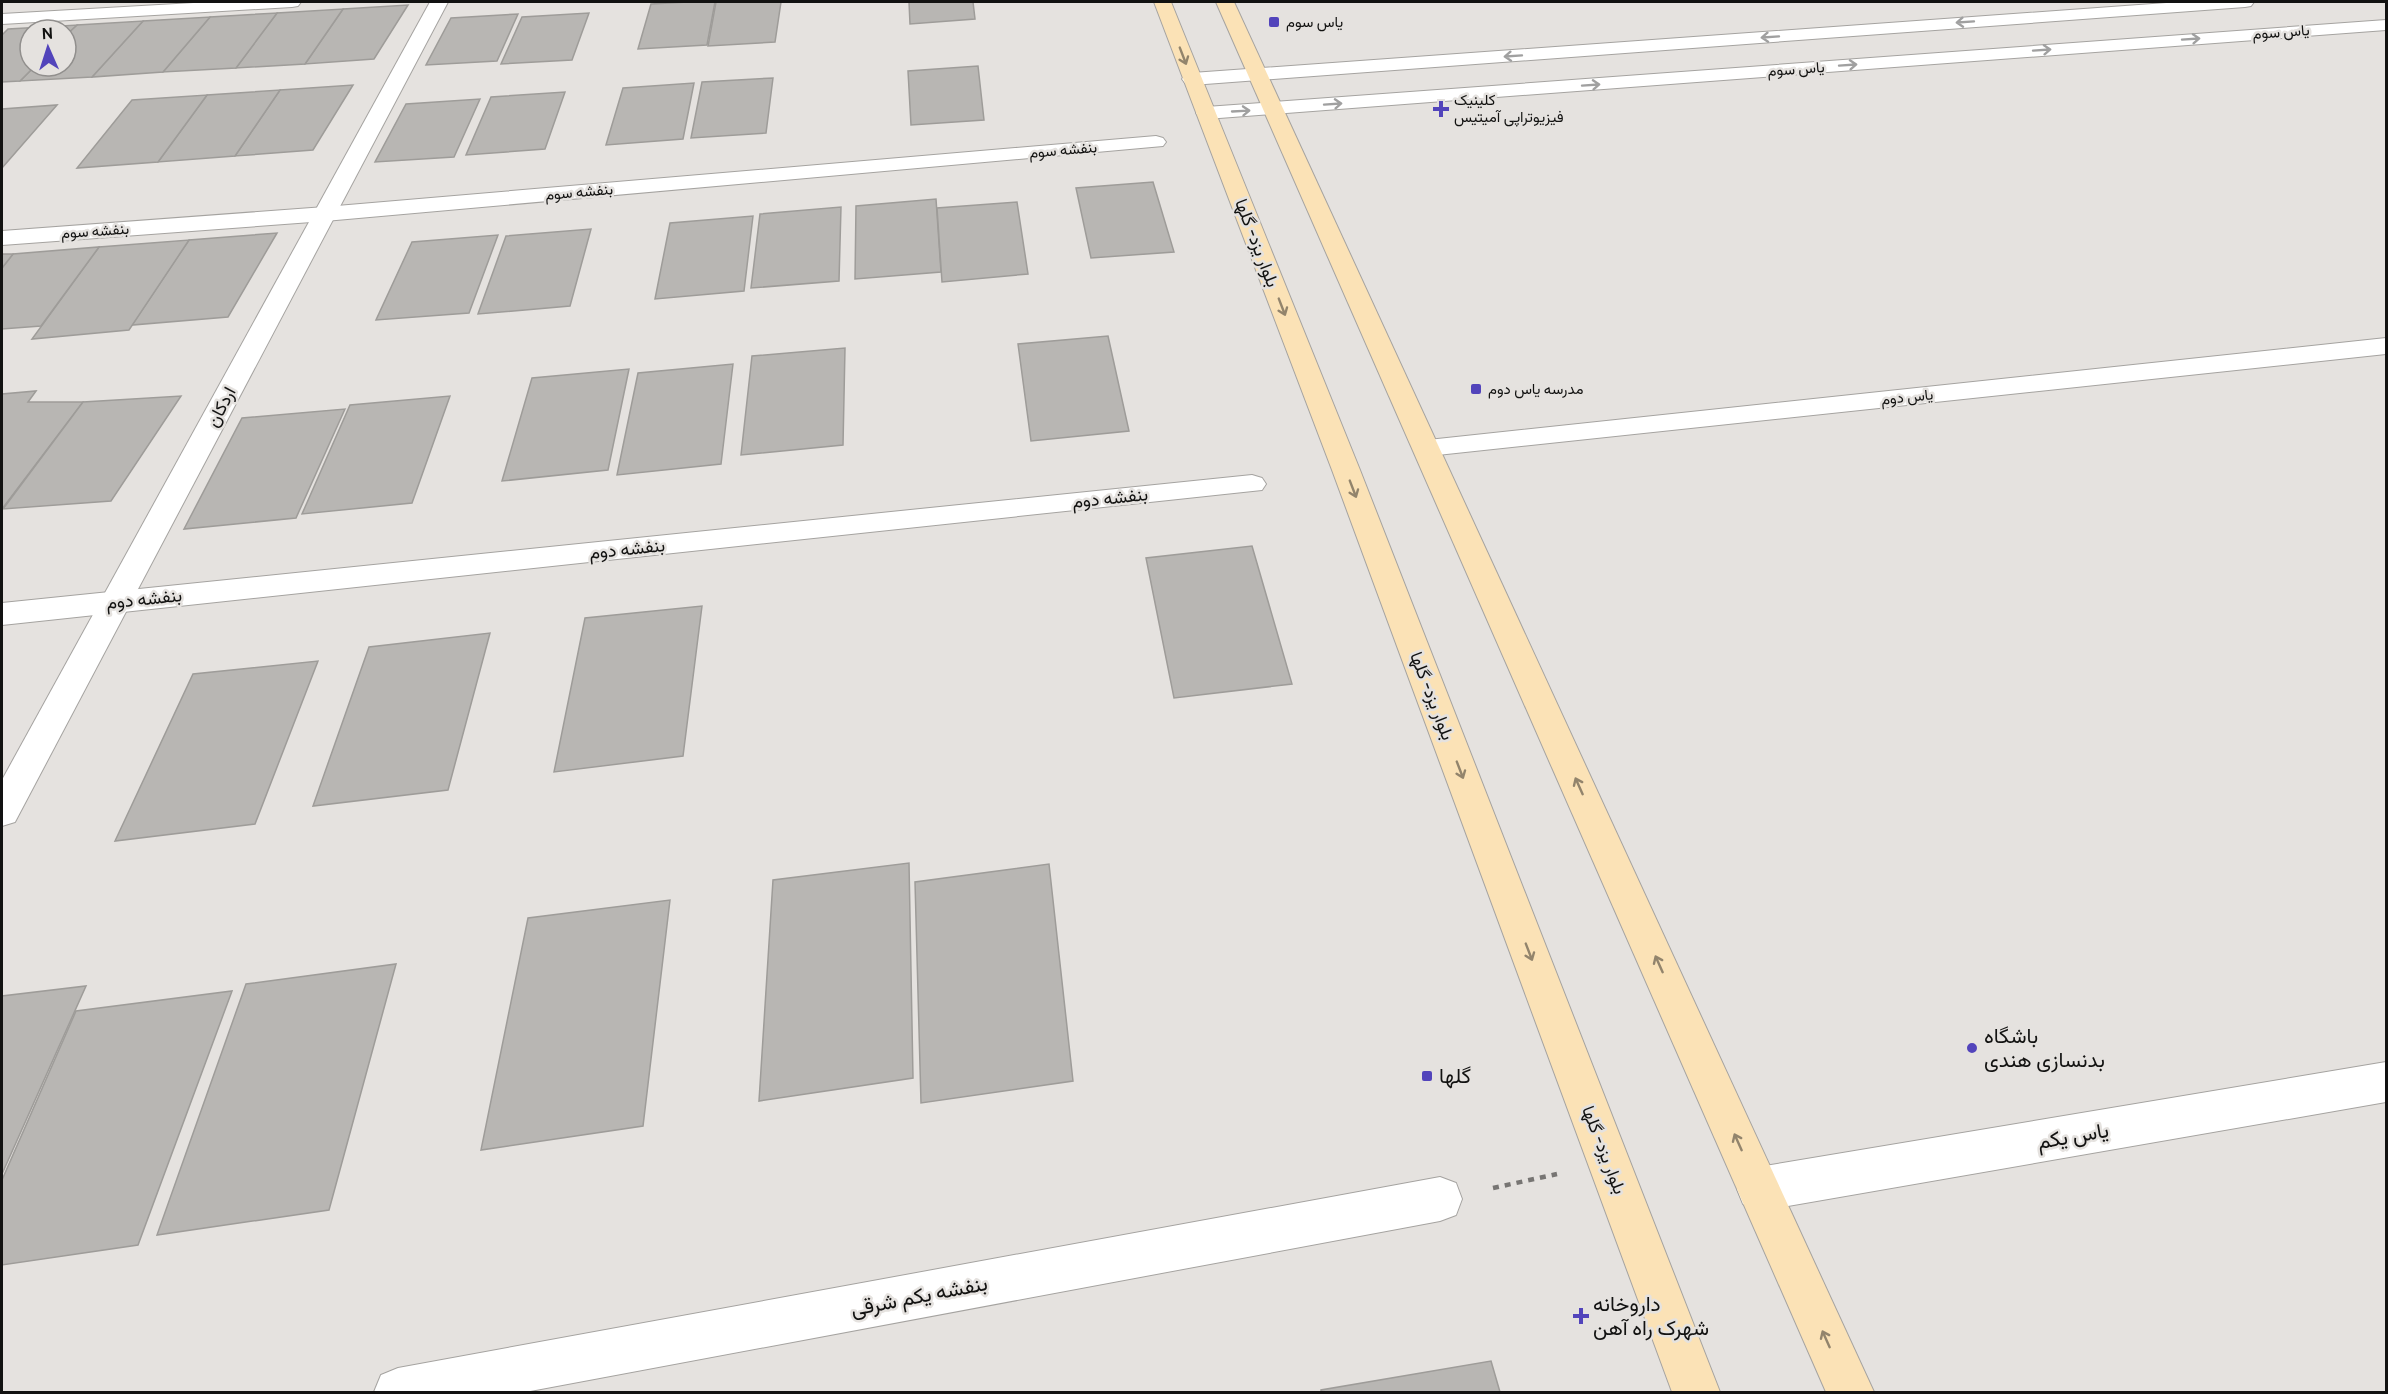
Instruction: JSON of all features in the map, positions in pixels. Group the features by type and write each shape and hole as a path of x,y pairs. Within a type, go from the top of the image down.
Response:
{"main road":[{"name":"بلوار یزد- گلها","path":"1162,2 1346,470 1696,1392"},
{"path":"1225,2 1428,448 1850,1392"}],"street":[{"path":"2,19 292,2"},
{"name":"اردکان","path":"2,812 440,2"},
{"path":"2069,2 2133,43"},
{"name":"یاس سوم","path":"1191,79 1260,76 2245,2"},
{"name":"یاس سوم","path":"1206,112 1275,109 2386,25"},
{"name":"بنفشه سوم","path":"2,238 325,214 1156,142"},
{"name":"یاس دوم","path":"1428,448 2386,346"},
{"name":"بنفشه دوم","path":"2,614 1252,484"},
{"name":"یاس یکم","path":"1760,1189 2386,1082"},
{"name":"بنفشه یکم شرقی","path":"398,1392 1440,1199"}],"path":[{"path":"1440,1199 1609,1163"}],"building":[{"path":"715,2 707,45 638,49 651,4"},
{"path":"716,2 781,2 775,42 708,46"},
{"path":"909,2 973,2 975,19 910,24"},
{"path":"408,5 374,59 305,64 343,9"},
{"path":"343,9 305,64 236,68 277,13"},
{"path":"277,13 236,68 163,72 210,17"},
{"path":"589,13 572,60 501,64 522,17"},
{"path":"518,14 497,61 426,65 451,18"},
{"path":"210,17 163,72 92,77 143,21"},
{"path":"143,21 92,77 78,78 78,25"},
{"path":"18,28 18,78 23,78 20,81 2,82 2,35 8,29"},
{"path":"978,66 984,120 911,125 908,71"},
{"path":"23,78 74,78 20,81"},
{"path":"773,78 766,133 691,138 702,82"},
{"path":"694,83 683,139 606,145 623,88"},
{"path":"353,85 313,150 235,156 280,90"},
{"path":"280,90 235,156 158,162 207,95"},
{"path":"565,92 545,149 466,155 491,97"},
{"path":"207,95 158,162 77,168 132,100"},
{"path":"480,99 454,157 375,162 406,104"},
{"path":"57,105 2,168 2,109"},
{"path":"1153,182 1174,252 1091,258 1076,188"},
{"path":"936,199 941,272 855,279 856,206"},
{"path":"1017,202 1028,274 942,282 937,208"},
{"path":"841,207 839,281 751,288 760,214"},
{"path":"753,216 744,291 655,299 670,223"},
{"path":"591,229 570,306 478,314 506,236"},
{"path":"277,233 228,317 132,325 189,240"},
{"path":"498,235 469,313 376,320 412,242"},
{"path":"189,240 129,330 32,339 99,247"},
{"path":"99,247 41,326 2,329 2,268 13,254"},
{"path":"2,254 13,254 2,268"},
{"path":"1108,336 1129,431 1031,441 1018,344"},
{"path":"845,348 843,445 741,455 752,356"},
{"path":"733,364 721,464 617,475 638,373"},
{"path":"629,369 608,470 502,481 532,378"},
{"path":"36,391 28,402 83,402 2,509 2,394"},
{"path":"181,396 111,501 3,509 83,402"},
{"path":"450,396 412,503 302,514 350,405"},
{"path":"345,409 296,518 184,529 242,418"},
{"path":"1252,546 1292,684 1174,698 1146,558"},
{"path":"702,606 683,756 554,772 585,618"},
{"path":"490,633 448,790 313,806 369,647"},
{"path":"318,661 255,824 115,841 193,674"},
{"path":"909,863 913,1078 759,1101 773,880"},
{"path":"1049,864 1073,1081 921,1103 915,882"},
{"path":"670,900 643,1126 481,1150 528,918"},
{"path":"396,964 329,1210 157,1235 246,984"},
{"path":"86,986 2,1174 2,996"},
{"path":"232,991 138,1245 2,1265 2,1180 76,1011"},
{"path":"1491,1361 1500,1392 1321,1392 1321,1390"}],"place":[{"name":"یاس سوم","path":"1274,22"},
{"name":"کلینیک فیزیوتراپی آمیتیس","path":"1441,109"},
{"name":"مدرسه یاس دوم","path":"1476,389"},
{"name":"باشگاه بدنسازی هندی","path":"1972,1048"},
{"name":"گلها","path":"1427,1076"},
{"name":"داروخانه شهرک راه آهن","path":"1581,1316"}]}
